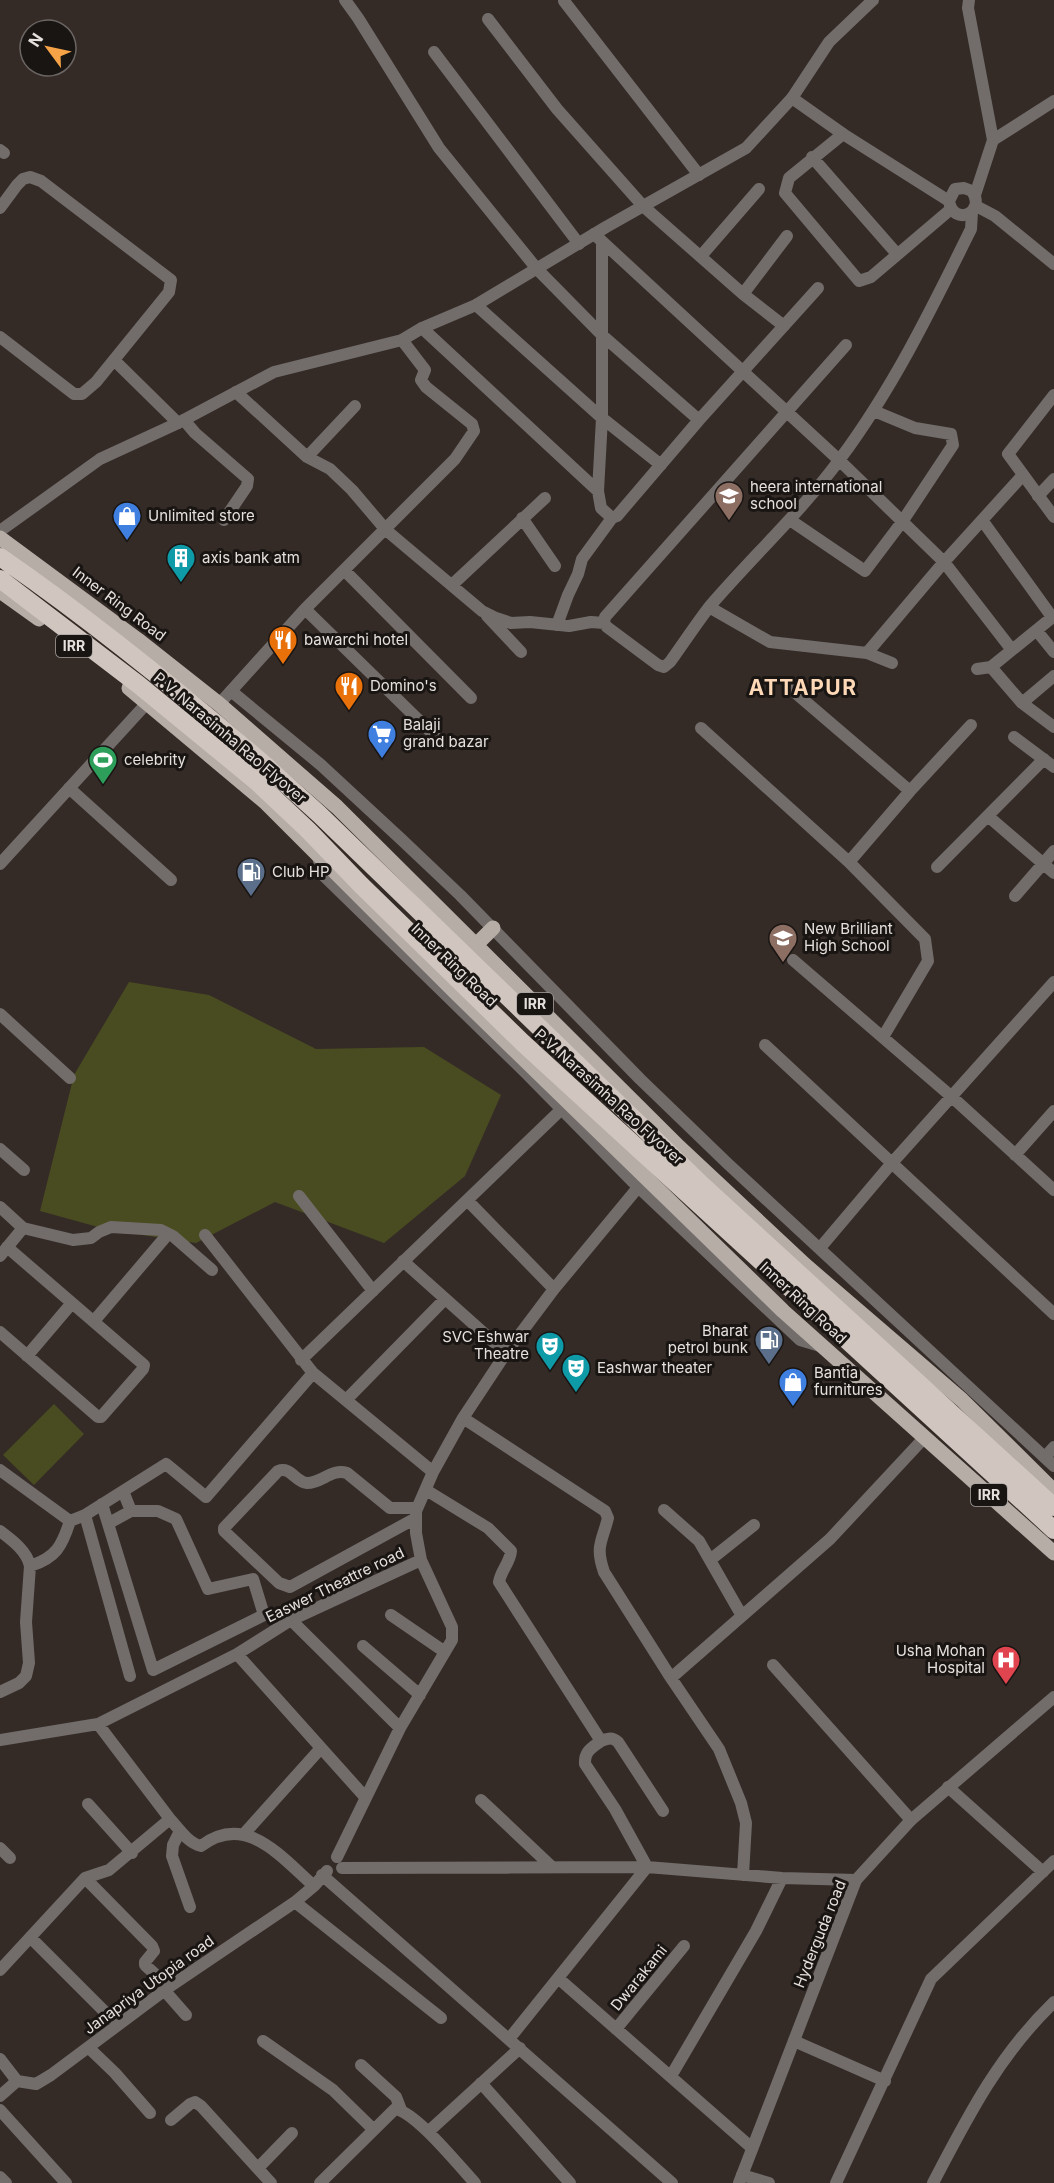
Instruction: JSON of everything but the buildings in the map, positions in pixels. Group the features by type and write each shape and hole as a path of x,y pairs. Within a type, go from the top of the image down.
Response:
{"highway":[{"name":"P.V. Narasimha Rao Flyover","path":"0,557 89,620 149,667 219,725 319,814 703,1186 1054,1507"},
{"name":"P.V. Narasimha Rao Flyover","path":"0,579 139,685 256,780 523,1043 1054,1530"}],"main road":[{"name":"Inner Ring Road","path":"0,538 138,640 219,704 336,807 679,1147 805,1265 962,1401 1054,1491"},
{"name":"Inner Ring Road","path":"0,591 107,670 265,802 642,1181 1054,1554"},
{"path":"476,945 493,928"}],"street":[{"path":"345,0 439,148 537,268 603,336 699,420"},
{"path":"0,531 100,459 181,422 274,372 402,340 422,328 476,305 579,244 598,238 643,206 746,148 792,98 829,42 873,0"},
{"path":"846,345 605,617 604,623 607,627 658,665 664,667 670,662 709,607 790,520 839,460 874,411 924,323 971,229 974,204 993,140 968,8 969,0"},
{"path":"564,1 699,175"},
{"path":"488,19 557,109 643,206 743,294 784,326"},
{"path":"434,52 579,244"},
{"path":"792,98 950,205 958,215 968,214 974,204"},
{"path":"993,140 1051,108"},
{"path":"843,134 789,178 785,193 859,281 871,277 897,254 950,205 952,192 960,188 969,189 974,204 995,216 1054,264"},
{"path":"812,157 897,254"},
{"path":"0,208 23,179 30,177 41,181 171,280 169,292 96,382 82,394 74,394 0,337"},
{"path":"701,256 759,189"},
{"path":"743,294 787,237"},
{"path":"598,238 603,336 598,492 601,508 612,518"},
{"path":"598,238 839,460 944,561 1011,650"},
{"path":"557,625 582,559 612,518 617,516 699,420 818,288"},
{"path":"476,305 602,418 661,465"},
{"path":"422,328 598,492"},
{"path":"219,704 306,609 455,459 474,431 472,424 426,387 421,380 425,370 402,340"},
{"path":"114,360 181,422 248,479 247,486 224,520"},
{"path":"236,392 307,457 330,469 352,490 386,530 453,584 521,652"},
{"path":"1054,395 1008,454 1054,517"},
{"path":"307,457 355,406"},
{"path":"790,520 865,571 902,522 953,445 951,434 915,428 874,411"},
{"path":"867,653 944,561 1023,475"},
{"path":"1038,496 1054,479"},
{"path":"453,584 545,498"},
{"path":"522,519 555,566"},
{"path":"977,669 991,666 1053,616 982,520"},
{"path":"345,571 471,698"},
{"path":"709,607 770,642 867,653 892,663"},
{"path":"306,609 437,738"},
{"path":"482,611 511,623 530,622 557,625 604,623"},
{"path":"1037,631 1054,652"},
{"path":"991,666 1022,703 1054,727"},
{"path":"1022,703 1054,676"},
{"path":"792,690 910,791"},
{"path":"231,691 321,765 427,864 493,928 640,1079 1049,1462 1054,1447"},
{"path":"0,864 147,703"},
{"path":"849,862 970,725"},
{"path":"701,728 849,862 925,939 928,961 883,1037"},
{"path":"937,867 988,817 1049,763 1014,737"},
{"path":"69,789 171,880"},
{"path":"988,817 1054,873"},
{"path":"1015,896 1054,851"},
{"path":"793,960 952,1096 1054,1190"},
{"path":"820,1248 891,1164 1054,982"},
{"path":"0,1014 70,1078"},
{"path":"765,1045 1054,1314"},
{"path":"301,1360 566,1106"},
{"path":"1015,1155 1054,1111"},
{"path":"416,1513 390,1508 347,1473 341,1471 324,1480 307,1483 282,1469 224,1528 224,1531 279,1583 290,1587 416,1513 434,1472 463,1418 506,1353 554,1289 642,1181 679,1147"},
{"path":"0,1149 24,1170"},
{"path":"299,1196 373,1291"},
{"path":"467,1200 554,1289"},
{"path":"0,1208 22,1228 73,1240 91,1238 111,1227 161,1230 213,1270"},
{"path":"0,1332 93,1414 101,1417 144,1365 72,1303 4,1252 22,1228"},
{"path":"94,1321 168,1234"},
{"path":"205,1235 313,1373 434,1472"},
{"path":"403,1261 506,1353"},
{"path":"346,1400 445,1299"},
{"path":"27,1356 72,1303"},
{"path":"70,1521 85,1515 166,1464 206,1497 313,1373"},
{"path":"463,1418 605,1511 608,1518 599,1545 599,1557 604,1572 719,1749 741,1803 746,1823 743,1875"},
{"path":"671,1678 830,1539 925,1437"},
{"path":"0,1470 70,1521"},
{"path":"426,1490 488,1528 508,1546 511,1551 510,1560 500,1574 499,1582 601,1741"},
{"path":"112,1498 126,1514"},
{"path":"109,1523 126,1514 158,1511 176,1519 208,1589 253,1579 264,1615 153,1670 109,1523 112,1498"},
{"path":"399,1508 399,1525"},
{"path":"664,1510 699,1541 742,1616"},
{"name":"Easwer Theattre road","path":"0,1740 98,1724 237,1654 291,1620 421,1560 416,1533 416,1513"},
{"path":"85,1515 130,1676"},
{"path":"30,1566 46,1562 65,1537 70,1521"},
{"path":"710,1560 754,1525"},
{"path":"0,1532 16,1544 28,1558 30,1566 26,1622 29,1664 26,1676 19,1683 0,1692"},
{"path":"421,1560 452,1627 452,1640 400,1728 365,1797 340,1862 647,1867 782,1878 856,1880"},
{"path":"391,1616 445,1652"},
{"path":"291,1620 400,1728"},
{"path":"363,1646 420,1695"},
{"path":"237,1654 365,1797"},
{"path":"773,1665 911,1820"},
{"name":"Hyderguda road","path":"741,2179 856,1880 911,1820 1054,1697"},
{"path":"98,1724 170,1819 189,1840 201,1846 213,1838 233,1832 257,1839 314,1886"},
{"path":"647,1867 615,1809 585,1764 587,1751 601,1741 614,1738 663,1811"},
{"path":"243,1835 321,1748"},
{"path":"836,2183 931,1979 1049,1869 948,1787"},
{"path":"481,1800 551,1866"},
{"path":"88,1804 132,1853"},
{"path":"0,1970 85,1878 109,1870 170,1819"},
{"path":"180,1831 173,1845 172,1856 190,1908"},
{"path":"0,1848 10,1858"},
{"name":"Janapriya Utopia road","path":"17,2081 36,2084 51,2075 166,1989 295,1902 314,1886 325,1872 328,1860 332,1857 340,1862"},
{"path":"509,2039 647,1867"},
{"path":"325,1872 672,2183"},
{"path":"85,1878 152,1946 154,1951 145,1965 186,2015"},
{"path":"671,2076 756,1931 782,1878"},
{"path":"295,1902 441,2018"},
{"path":"31,1938 118,2025"},
{"name":"Dwarakami","path":"616,2029 684,1946"},
{"path":"558,1978 752,2148"},
{"path":"933,2183 1003,2059 1029,2026 1054,2002"},
{"path":"263,2041 333,2090 373,2129"},
{"path":"794,2041 885,2081"},
{"path":"88,2048 115,2073 150,2113"},
{"path":"428,2132 520,2048"},
{"path":"0,2059 17,2081 0,2096"},
{"path":"361,2065 396,2097 401,2110"},
{"path":"481,2083 570,2183"},
{"path":"171,2120 195,2102 271,2183"},
{"path":"320,2183 390,2111 395,2109 401,2110 428,2132 475,2183"},
{"path":"0,2110 66,2183"},
{"path":"258,2168 292,2133"},
{"path":"0,2177 6,2183"},
{"path":"741,2179 769,2183"}],"green space":[{"path":"129,982 209,995 316,1049 424,1047 501,1095 465,1176 384,1243 275,1202 196,1243 109,1230 40,1211 74,1075"},
{"path":"54,1404 84,1434 34,1485 3,1455"}],"place":[{"name":"heera international school","path":"729,522"},
{"name":"Unlimited store","path":"127,542"},
{"name":"axis bank atm","path":"181,584"},
{"name":"bawarchi hotel","path":"283,666"},
{"name":"Domino's","path":"349,712"},
{"name":"Balaji grand bazar","path":"382,760"},
{"name":"celebrity","path":"103,786"},
{"name":"Club HP","path":"251,898"},
{"name":"New Brilliant High School","path":"783,964"},
{"name":"Bharat petrol bunk","path":"769,1366"},
{"name":"SVC Eshwar Theatre","path":"550,1372"},
{"name":"Eashwar theater","path":"576,1394"},
{"name":"Bantia furnitures","path":"793,1408"},
{"name":"Usha Mohan Hospital","path":"1006,1686"}],"district":[{"name":"ATTAPUR","path":"803,688"}]}
